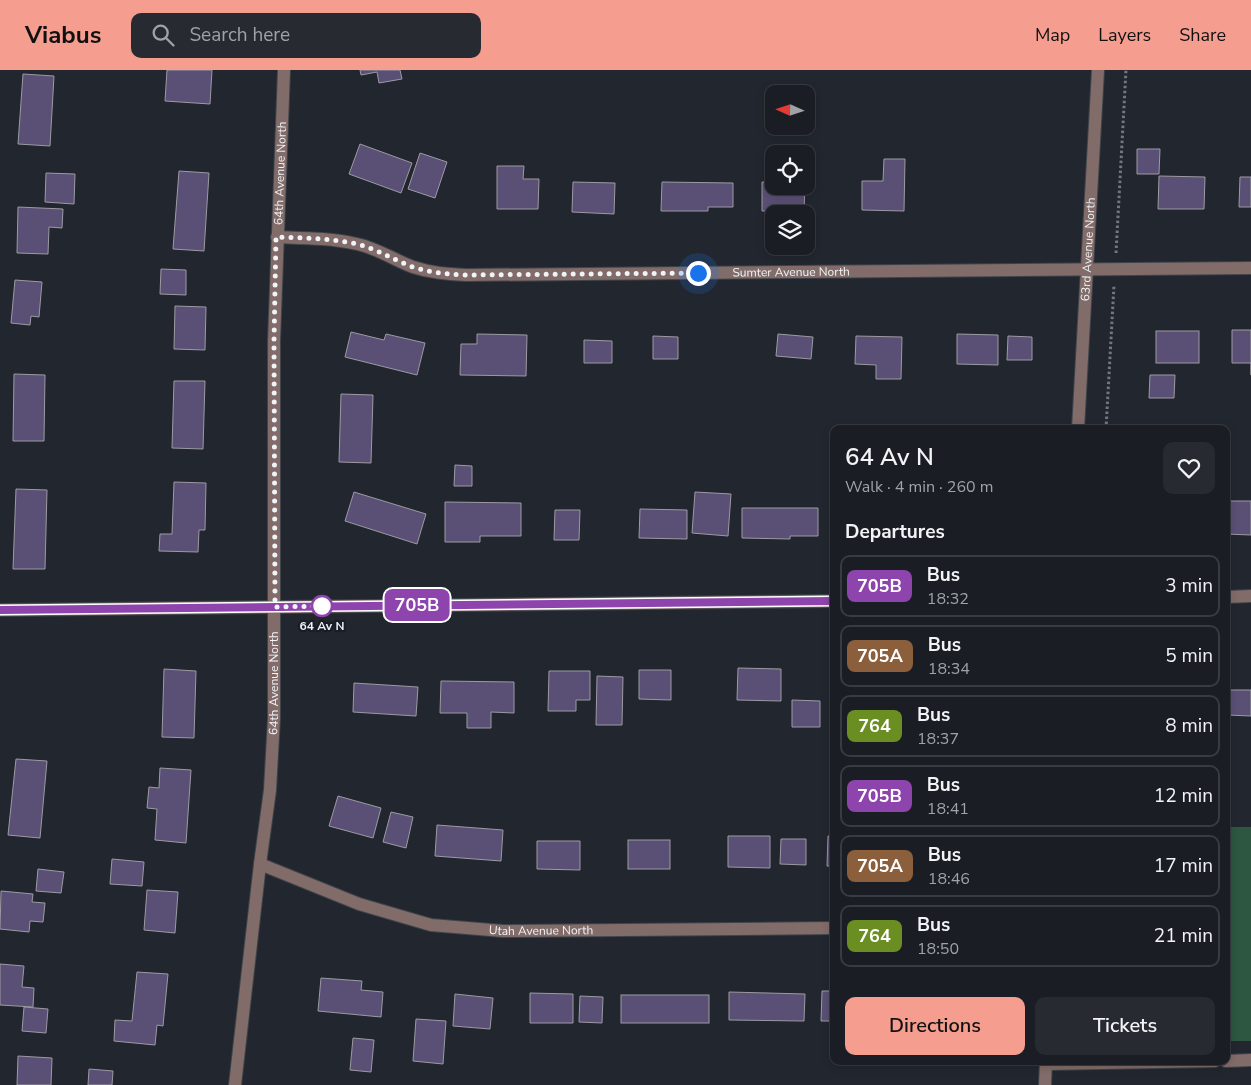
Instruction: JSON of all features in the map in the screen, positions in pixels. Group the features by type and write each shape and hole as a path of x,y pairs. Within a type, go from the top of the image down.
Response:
{"street":[{"name":"64th Avenue North","path":"235,1085 270,790 274,727 274,341 276,237 284,70"},
{"name":"63rd Avenue North","path":"1078,425 1098,70"},
{"name":"Sumter Avenue North","path":"276,237 330,239 358,244 434,273 466,275 1251,268"},
{"path":"1230,597 1251,596"},
{"path":"0,610 830,601"},
{"name":"Utah Avenue North","path":"260,864 359,904 431,925 503,931 830,928"},
{"path":"1230,1061 1251,1060"},
{"path":"1045,1085 1046,1065"}],"path":[{"path":"1106,425 1126,70"}],"green space":[{"path":"1230,827 1251,827 1251,1041 1230,1041"}],"building":[{"path":"167,70 212,70 210,104 165,101"},
{"path":"360,70 400,70 402,79 379,83 377,72 361,75"},
{"path":"23,74 54,76 50,146 18,144"},
{"path":"360,144 412,163 401,193 349,174"},
{"path":"1137,149 1160,149 1159,174 1137,174"},
{"path":"420,153 447,162 435,198 408,189"},
{"path":"884,159 905,159 904,211 862,210 862,181 883,181"},
{"path":"497,166 524,166 523,179 539,179 538,209 497,209"},
{"path":"179,171 209,173 204,251 173,249"},
{"path":"46,173 75,174 74,204 45,202"},
{"path":"1159,176 1205,177 1204,209 1158,209"},
{"path":"1240,177 1251,177 1251,207 1239,207"},
{"path":"573,182 615,183 614,214 572,212"},
{"path":"662,182 733,183 733,207 708,207 708,211 661,211"},
{"path":"762,182 765,182 765,195 805,195 804,205 765,205 765,211 762,211"},
{"path":"18,207 63,209 62,228 49,227 48,254 17,253"},
{"path":"161,269 186,270 186,295 160,294"},
{"path":"15,280 42,282 39,317 31,316 30,325 11,323"},
{"path":"175,306 206,307 205,350 174,349"},
{"path":"1232,330 1251,330 1251,363 1232,363"},
{"path":"1156,331 1199,331 1199,363 1156,363"},
{"path":"351,332 384,340 386,334 425,343 417,375 345,357"},
{"path":"477,334 527,335 526,376 460,375 461,344 477,344"},
{"path":"778,334 813,337 811,359 776,356"},
{"path":"957,334 998,335 998,365 957,364"},
{"path":"653,336 678,337 678,359 653,359"},
{"path":"856,336 902,337 901,379 876,379 876,365 855,364"},
{"path":"1008,336 1032,337 1032,360 1007,360"},
{"path":"584,340 612,341 612,363 584,363"},
{"path":"14,374 45,375 44,441 13,441"},
{"path":"1150,375 1175,375 1174,398 1149,398"},
{"path":"174,381 205,381 203,449 172,448"},
{"path":"341,394 373,395 371,463 339,462"},
{"path":"455,465 472,466 472,486 454,486"},
{"path":"174,482 206,483 205,530 199,530 198,552 159,551 160,534 172,534"},
{"path":"16,489 47,490 45,569 13,569"},
{"path":"354,492 426,514 417,544 345,521"},
{"path":"695,492 731,494 728,536 692,533"},
{"path":"1230,501 1251,501 1251,535 1230,534"},
{"path":"445,502 521,503 521,536 480,536 480,542 445,542"},
{"path":"742,508 818,508 818,536 790,536 790,539 742,538"},
{"path":"640,509 687,510 687,539 639,538"},
{"path":"555,510 580,510 579,540 554,540"},
{"path":"738,668 781,669 781,701 737,700"},
{"path":"164,669 196,671 194,738 162,737"},
{"path":"639,670 671,670 671,700 639,699"},
{"path":"549,671 590,671 590,700 576,700 576,711 548,711"},
{"path":"597,676 623,677 622,725 596,725"},
{"path":"441,681 514,682 514,713 491,712 491,728 467,728 467,713 440,713"},
{"path":"354,683 418,687 416,716 353,712"},
{"path":"1230,690 1251,690 1251,716 1230,715"},
{"path":"792,700 820,701 820,727 792,727"},
{"path":"16,759 47,761 40,838 8,835"},
{"path":"160,768 191,770 186,843 155,840 157,809 147,808 149,787 159,788"},
{"path":"338,796 381,808 373,838 329,826"},
{"path":"391,812 413,817 406,848 383,842"},
{"path":"437,825 503,830 501,861 435,856"},
{"path":"728,836 770,836 770,868 728,867"},
{"path":"828,836 830,836 830,866 827,866"},
{"path":"781,839 806,839 806,865 780,864"},
{"path":"628,840 670,840 670,869 628,869"},
{"path":"537,841 580,841 580,870 537,869"},
{"path":"112,859 144,862 142,886 110,884"},
{"path":"38,869 64,872 61,893 36,891"},
{"path":"147,890 178,892 175,933 144,930"},
{"path":"1,891 33,894 32,902 45,903 43,922 30,921 29,932 0,929"},
{"path":"0,964 24,966 22,987 34,988 33,1007 0,1005"},
{"path":"137,972 168,974 163,1026 157,1025 155,1045 114,1041 115,1020 132,1021"},
{"path":"321,978 362,981 361,990 383,992 381,1017 318,1011"},
{"path":"822,991 830,991 830,1021 821,1021"},
{"path":"729,992 805,994 804,1021 729,1020"},
{"path":"530,993 573,994 573,1023 530,1023"},
{"path":"455,994 493,998 490,1029 453,1026"},
{"path":"621,995 709,995 709,1023 621,1023"},
{"path":"580,996 603,997 602,1023 579,1022"},
{"path":"24,1007 48,1009 46,1033 22,1031"},
{"path":"416,1019 446,1021 443,1064 413,1061"},
{"path":"353,1038 374,1040 371,1072 350,1070"},
{"path":"18,1056 52,1058 51,1085 17,1085"},
{"path":"89,1069 113,1071 112,1085 88,1085"}],"bus line":[{"name":"705B","path":"0,610 830,601"}],"place":[{"name":"64 Av N","path":"322,606"}],"route":[{"path":"322,606 275,607 274,341 276,237 330,239 358,244 434,273 466,275 698,273"}]}
